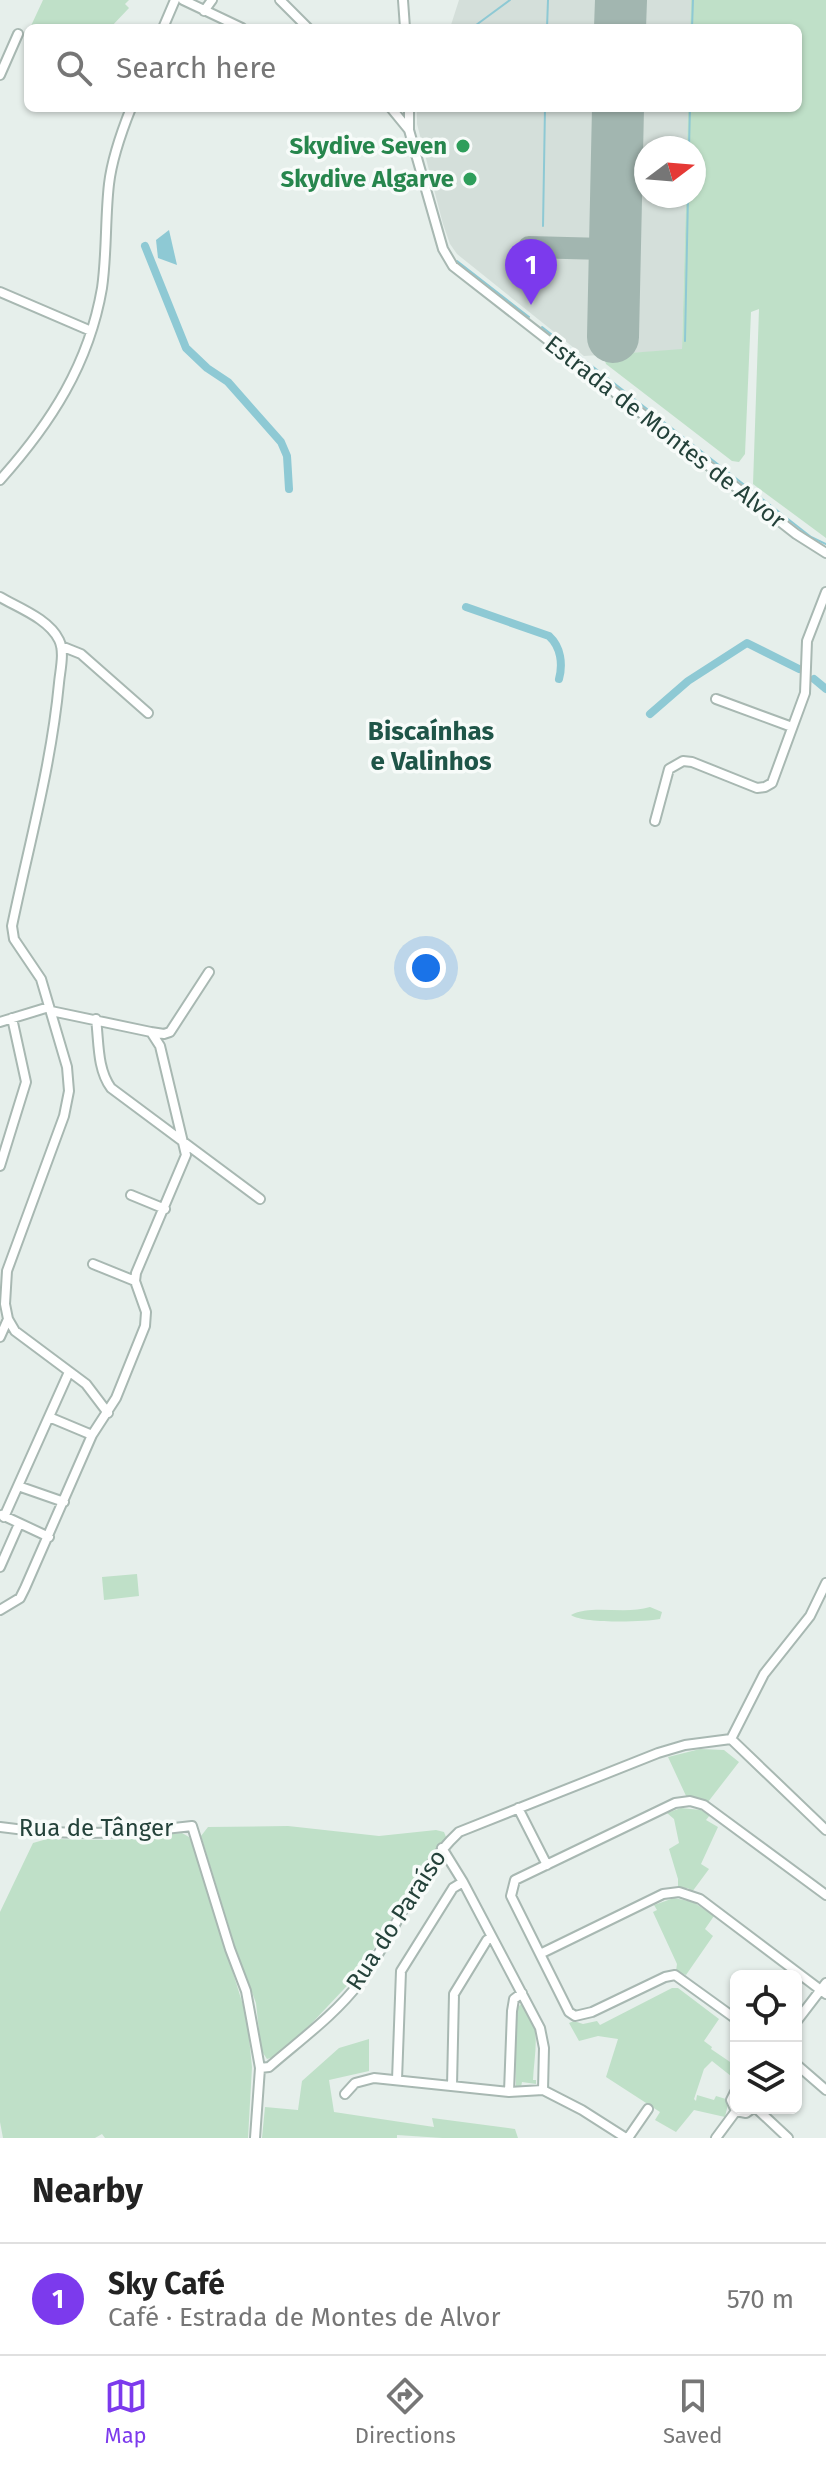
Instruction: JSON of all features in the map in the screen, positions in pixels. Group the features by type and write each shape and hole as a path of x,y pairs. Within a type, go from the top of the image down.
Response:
{"street":[{"path":"165,24 175,0"},
{"path":"183,0 233,24"},
{"path":"204,11 212,0"},
{"path":"280,0 304,24"},
{"path":"403,0 405,24"},
{"path":"0,75 18,34"},
{"path":"0,480 72,383 84,356 103,276 112,162 130,112"},
{"name":"Estrada de Montes de Alvor","path":"397,112 409,130 443,249 453,266 796,534 826,553"},
{"path":"409,112 409,130"},
{"path":"0,292 91,331"},
{"path":"655,821 669,769 683,761 747,785 765,787 772,783 805,693 807,641 826,592"},
{"path":"0,597 39,619 55,633 61,646 57,701 42,799 12,926 14,939 41,979 67,1067 67,1104 7,1271 4,1288 8,1319 26,1342 86,1384 108,1413"},
{"path":"61,646 81,654 148,713"},
{"path":"725,691 718,700 792,727"},
{"path":"0,1022 50,1009 164,1034 170,1032 209,972"},
{"path":"0,1166 26,1082 12,1018"},
{"path":"96,1019 101,1066 111,1088 260,1199"},
{"path":"0,1610 20,1598 92,1435 108,1413 131,1363 147,1319 135,1281 186,1155 160,1046 151,1032"},
{"path":"0,1131 11,1133"},
{"path":"131,1195 165,1209"},
{"path":"93,1264 135,1281"},
{"path":"0,1337 8,1319"},
{"path":"49,1537 2,1515 69,1372"},
{"path":"49,1417 92,1435"},
{"path":"18,1486 64,1502"},
{"path":"0,1567 19,1524"},
{"path":"731,1739 764,1674 810,1616 826,1583"},
{"path":"547,1865 518,1808 658,1753 685,1745 731,1739"},
{"path":"731,1739 826,1830"},
{"path":"730,2015 675,1975 592,2012 575,2016 569,2012 511,1896 515,1880 651,1813 675,1803 690,1801 704,1805 826,1895"},
{"name":"Rua do Paraíso","path":"260,2068 269,2067 327,2018 360,1981 415,1887 442,1848 459,1832 518,1808"},
{"name":"Rua de Tânger","path":"0,1827 39,1832 151,1831 192,1826 246,1991 260,2068"},
{"path":"442,1848 463,1882 544,2039 543,2090"},
{"path":"397,2080 403,1966 453,1888 463,1882"},
{"path":"540,1954 663,1894 677,1892 700,1899 824,1989 802,2015"},
{"path":"452,2086 454,1994 492,1938"},
{"path":"509,2092 512,2011 514,1999 522,1993"},
{"path":"255,2138 260,2068"},
{"path":"802,2069 826,2090"},
{"path":"345,2094 347,2089 365,2079 509,2092 543,2090 627,2138 648,2109"},
{"path":"716,2138 734,2114"},
{"path":"762,2114 788,2138"}],"shaded area":[{"path":"459,0 691,0 690,24 451,24"},
{"path":"417,112 688,112 687,136 634,136 634,208 686,208 682,350 584,356 457,254 443,224 417,124"}],"green space":[{"path":"43,0 129,0 125,4 129,8 114,24 32,24"},
{"path":"691,0 826,0 826,538 753,484 759,309 751,312 745,454 739,462 732,461 606,364 603,355 682,349 686,208 706,208 706,136 687,136 688,112 802,112 802,24 690,24"},
{"path":"137,1574 139,1596 104,1600 102,1577"},
{"path":"650,1607 662,1612 660,1619 601,1621 571,1615 588,1610"},
{"path":"700,1749 724,1750 739,1762 708,1802 696,1797 687,1798 668,1757"},
{"path":"681,1808 701,1810 710,1815 706,1820 718,1827 701,1864 709,1869 692,1892 688,1888 678,1888 669,1849 679,1843 674,1819 667,1813"},
{"path":"288,1826 379,1836 436,1830 444,1832 446,1837 413,1882 360,1972 311,2024 274,2057 267,2059 261,2050 256,2003 235,1947 201,1836 208,1827"},
{"path":"182,1833 189,1837 194,1847 247,2018 252,2067 248,2138 105,2138 102,2134 95,2138 3,2138 0,2122 0,1912 33,1843 47,1839 109,1840"},
{"path":"674,1898 693,1902 714,1916 705,1929 713,1936 686,1975 676,1971 677,1964 653,1912 657,1910 654,1905"},
{"path":"672,1988 678,1988 719,2019 704,2041 730,2062 730,2075 712,2061 704,2069 694,2099 696,2101 697,2095 729,2100 725,2117 694,2110 676,2132 655,2120 660,2112 606,2077 618,2039 598,2036 579,2041 569,2023 597,2021 600,2025"},
{"path":"522,2003 529,2010 535,2029 533,2080 536,2084 522,2082 521,2087 516,2088 515,2037 518,2007"},
{"path":"369,2039 369,2071 329,2080 334,2112 434,2127 432,2118 515,2129 518,2138 397,2135 397,2138 262,2138 265,2107 298,2110 302,2081 339,2048"}],"water":[{"path":"169,230 177,265 158,258 156,240"}],"waterway":[{"path":"477,24 510,0"},
{"path":"547,24 548,0"},
{"path":"692,24 693,0"},
{"path":"543,226 545,112"},
{"path":"689,136 690,112"},
{"path":"685,341 688,208"},
{"path":"145,246 186,348 228,382 281,442 287,456 289,489"},
{"path":"457,261 529,317"},
{"path":"542,327 811,537 826,544"},
{"path":"466,607 549,636 560,656 559,679"},
{"path":"650,714 688,681 747,643 799,669"},
{"path":"814,679 826,689"}],"taxiway":[{"path":"529,247 605,249 615,258"}],"runway":[{"path":"620,24 621,0"},
{"path":"613,337 618,112"}],"place":[{"name":"Skydive Seven","path":"463,146"},
{"name":"Skydive Algarve","path":"470,179"},
{"name":"Sky Café","path":"531,305"}],"district":[{"name":"Biscaínhas e Valinhos","path":"431,746"}]}
